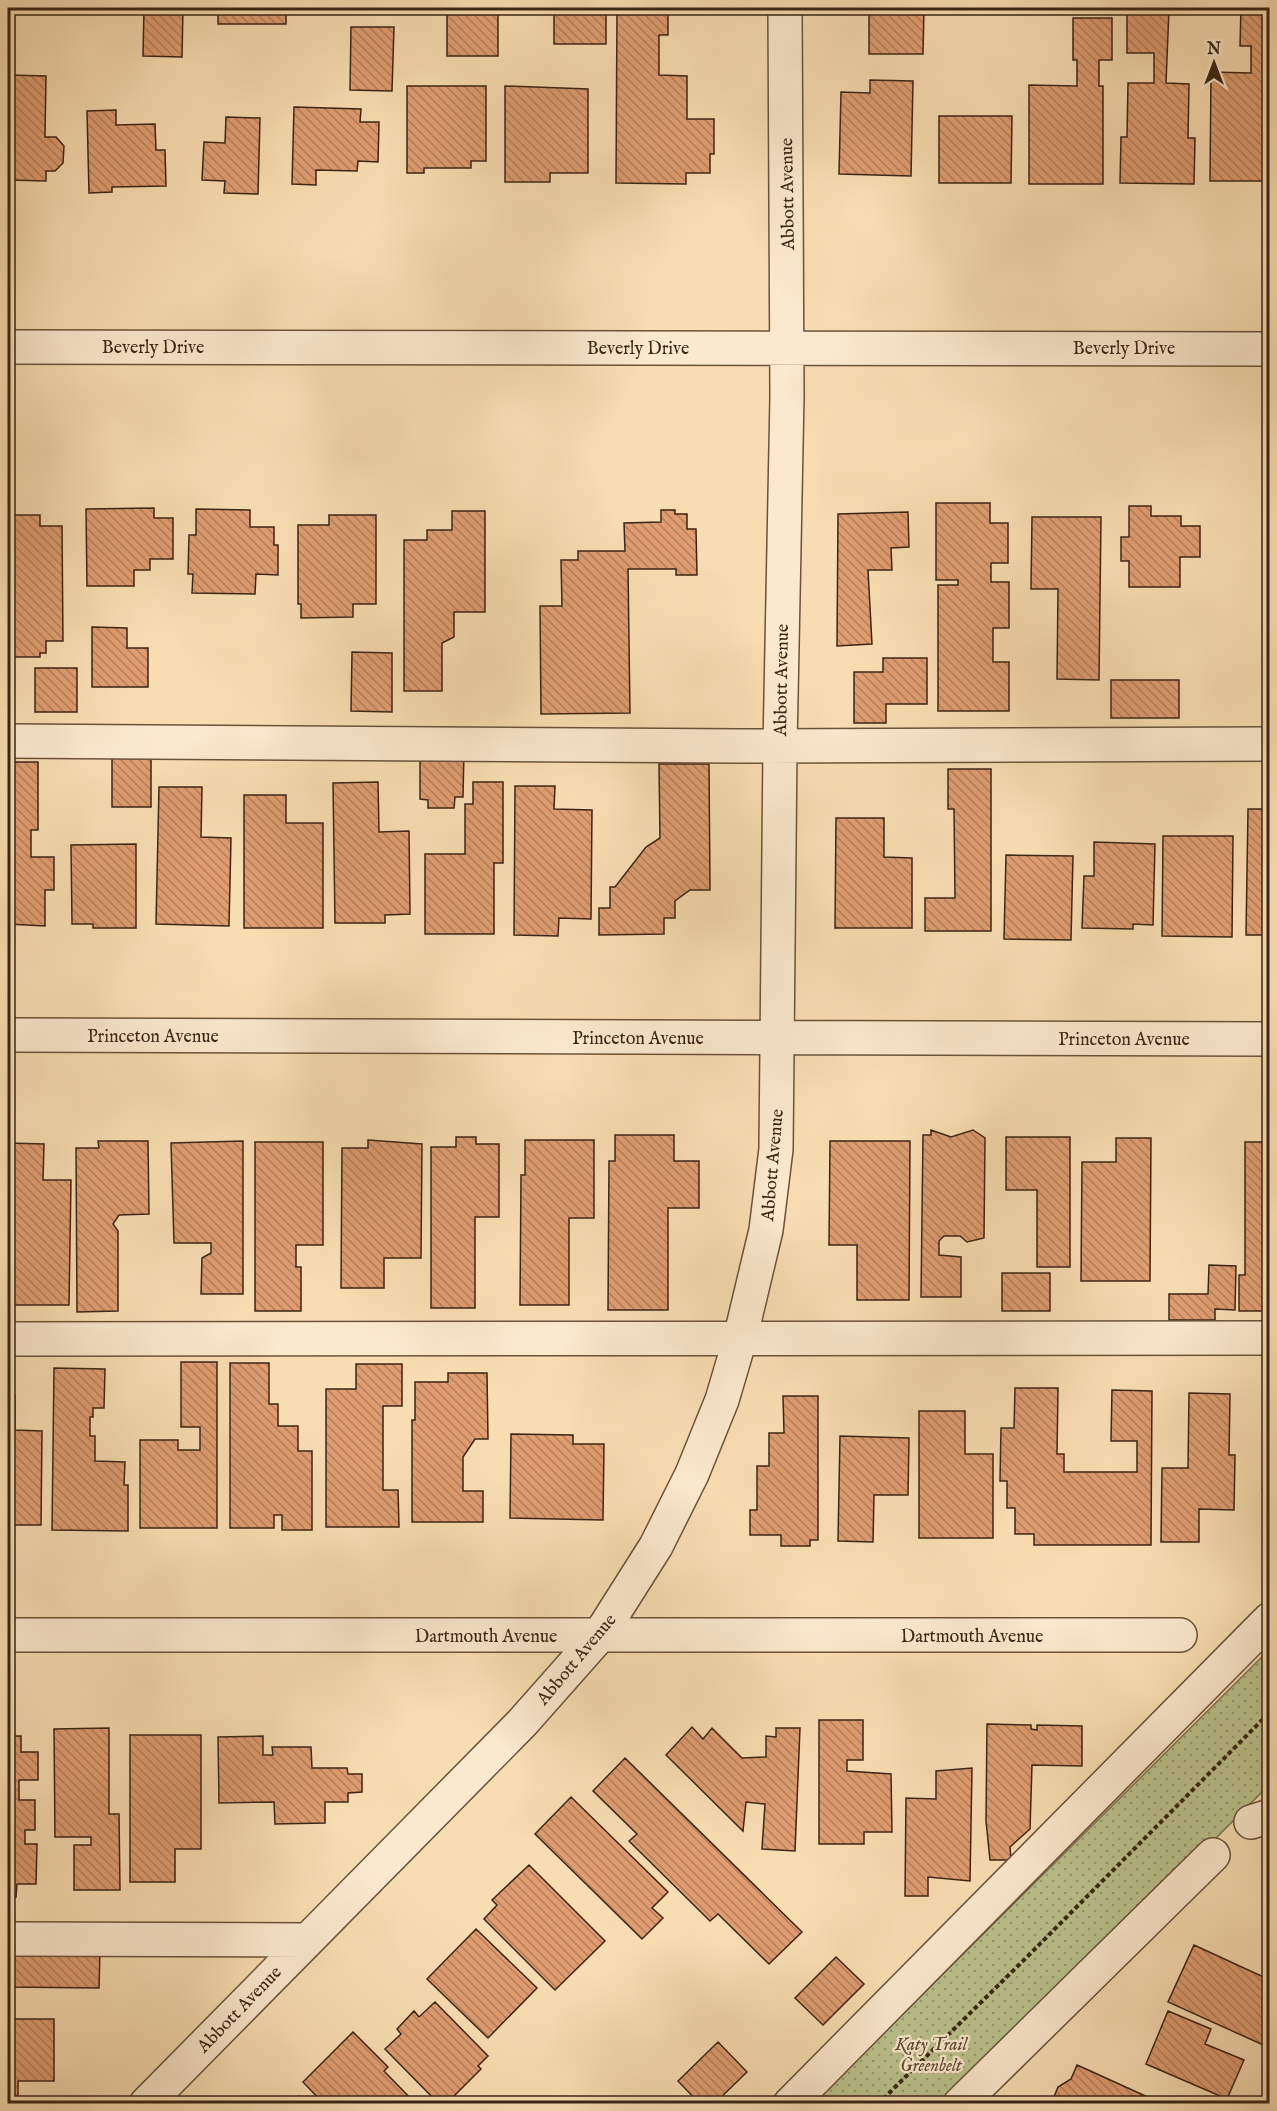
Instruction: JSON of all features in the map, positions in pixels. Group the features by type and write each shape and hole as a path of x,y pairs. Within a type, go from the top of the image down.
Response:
{"street":[{"name":"Abbott Avenue","path":"146,2103 522,1723 599,1636 656,1546 692,1474 722,1400 740,1339 766,1230 776,1149 787,348 785,8"},
{"name":"Beverly Drive","path":"8,347 1269,349"},
{"path":"8,741 780,746 1269,744"},
{"name":"Princeton Avenue","path":"8,1035 1269,1039"},
{"path":"8,1340 1269,1338"},
{"path":"790,2103 1269,1619"},
{"name":"Dartmouth Avenue","path":"8,1635 1180,1635"},
{"path":"960,2103 1213,1855"},
{"path":"8,1939 306,1940"}],"path":[{"path":"878,2103 1029,1955 1269,1712"}],"green space":[{"name":"Katy Trail Greenbelt","path":"1269,1650 1269,1785 951,2103 812,2104"}],"building":[{"path":"144,8 183,8 182,57 143,56"},
{"path":"218,8 286,8 286,24 218,24"},
{"path":"447,8 498,8 498,56 447,56"},
{"path":"554,8 606,8 606,44 554,44"},
{"path":"617,8 668,8 668,35 659,35 659,75 687,76 687,119 714,119 714,154 710,154 710,173 686,173 686,184 616,183"},
{"path":"869,8 924,8 923,54 869,54"},
{"path":"1127,8 1169,9 1166,83 1189,84 1188,138 1195,138 1194,184 1120,183 1121,137 1127,137 1128,83 1154,83 1154,53 1127,53"},
{"path":"1241,8 1270,8 1270,181 1210,181 1211,72 1251,73 1251,46 1240,46"},
{"path":"1073,18 1112,18 1112,60 1099,60 1099,86 1103,86 1103,184 1029,184 1029,85 1077,86 1077,60 1073,60"},
{"path":"351,27 394,27 392,91 350,90"},
{"path":"8,75 46,76 45,137 56,137 64,146 63,163 55,171 46,171 46,181 8,180"},
{"path":"870,80 913,81 911,176 839,174 841,92 870,93"},
{"path":"407,86 486,86 486,161 471,161 471,168 424,168 424,173 407,173"},
{"path":"505,86 588,89 588,173 550,173 550,182 505,182"},
{"path":"294,107 361,109 360,122 379,122 378,162 358,161 357,171 316,170 316,185 292,184"},
{"path":"116,110 116,125 155,124 156,150 165,150 166,186 112,187 112,192 89,193 87,111"},
{"path":"939,116 1012,116 1011,183 939,183"},
{"path":"226,117 260,118 258,194 224,193 225,181 202,180 204,142 225,143"},
{"path":"936,503 990,503 990,523 1008,523 1008,563 991,563 991,582 1009,582 1009,628 993,628 993,662 1009,662 1009,711 938,711 938,585 958,585 958,580 936,580"},
{"path":"1129,506 1151,506 1151,516 1181,516 1181,526 1200,526 1200,557 1180,557 1180,587 1129,587 1129,561 1121,561 1121,537 1129,537"},
{"path":"154,508 154,518 173,518 173,559 150,559 150,570 134,570 134,586 87,586 86,509"},
{"path":"196,509 250,510 250,527 274,527 274,545 278,545 278,575 256,574 255,594 192,593 193,574 188,574 189,535 196,535"},
{"path":"661,510 675,510 675,514 687,514 687,529 696,529 697,575 676,575 676,569 628,569 630,713 541,714 540,606 562,606 561,560 578,560 578,551 625,551 624,523 661,522"},
{"path":"452,511 485,511 485,612 454,612 454,637 442,643 442,691 404,691 404,540 427,540 427,530 452,530"},
{"path":"908,512 909,547 891,548 892,570 868,570 872,644 837,646 838,514"},
{"path":"8,515 40,515 40,526 62,526 63,641 46,641 46,653 40,653 40,657 11,657"},
{"path":"329,515 376,515 376,604 353,604 353,617 301,618 301,604 298,604 298,525 329,525"},
{"path":"1032,517 1101,517 1099,680 1057,679 1058,589 1031,589"},
{"path":"92,627 127,628 127,648 148,648 148,687 92,687"},
{"path":"352,652 392,653 392,712 351,711"},
{"path":"883,658 927,658 927,704 886,704 886,723 854,723 854,672 883,672"},
{"path":"35,668 77,668 77,712 35,712"},
{"path":"1111,680 1179,680 1179,718 1111,718"},
{"path":"420,748 464,749 463,797 455,797 454,808 428,808 428,800 420,799"},
{"path":"112,749 151,750 151,807 112,807"},
{"path":"8,762 38,762 38,830 31,830 31,857 54,857 54,890 45,890 45,926 8,924"},
{"path":"659,764 709,764 710,890 690,890 675,901 675,918 664,918 664,934 599,935 599,908 610,908 610,887 615,887 646,847 660,838"},
{"path":"948,769 991,769 991,931 925,931 925,898 955,898 954,809 948,809"},
{"path":"378,782 379,832 409,831 410,914 385,915 385,923 335,923 333,783"},
{"path":"473,782 503,782 503,863 494,863 494,934 425,934 425,854 465,854 465,804 473,804"},
{"path":"515,786 555,786 554,809 592,810 591,919 559,918 558,936 514,935"},
{"path":"159,787 202,787 201,837 231,838 229,926 156,924"},
{"path":"244,795 286,795 286,823 323,823 323,928 244,928"},
{"path":"1248,809 1270,809 1270,935 1246,935"},
{"path":"836,818 884,818 884,857 912,858 912,928 835,928"},
{"path":"1163,836 1233,836 1232,937 1162,936"},
{"path":"1094,842 1155,844 1153,925 1133,924 1133,929 1082,928 1084,876 1094,876"},
{"path":"136,844 136,928 93,928 93,924 72,924 71,845"},
{"path":"1006,855 1073,856 1071,940 1004,939"},
{"path":"931,1130 951,1137 973,1130 985,1138 984,1238 967,1242 960,1236 944,1236 939,1241 939,1255 961,1257 961,1297 921,1297 923,1135 931,1135"},
{"path":"615,1135 674,1135 674,1161 699,1161 699,1208 668,1208 668,1310 608,1310 609,1161 615,1161"},
{"path":"456,1137 476,1137 476,1144 499,1144 499,1217 475,1217 475,1308 431,1308 431,1147 456,1147"},
{"path":"1006,1137 1070,1137 1070,1267 1037,1267 1037,1190 1006,1190"},
{"path":"1116,1138 1151,1138 1150,1281 1081,1281 1082,1162 1116,1162"},
{"path":"368,1140 422,1144 421,1258 384,1258 384,1288 341,1288 342,1148 368,1148"},
{"path":"525,1140 594,1140 594,1218 569,1218 569,1305 520,1305 521,1175 525,1175"},
{"path":"98,1141 148,1141 149,1214 119,1215 113,1224 118,1231 118,1311 77,1312 76,1148 99,1148"},
{"path":"243,1141 243,1294 201,1294 202,1258 211,1253 211,1243 174,1243 171,1143"},
{"path":"830,1141 910,1141 909,1300 857,1300 857,1245 829,1245"},
{"path":"255,1142 323,1142 323,1245 296,1245 296,1267 301,1267 301,1311 255,1311"},
{"path":"1245,1142 1270,1142 1270,1311 1239,1311 1239,1275 1245,1275"},
{"path":"8,1143 44,1144 43,1180 71,1180 69,1305 8,1305 8,1198 11,1198 11,1186 8,1186"},
{"path":"1209,1265 1236,1266 1235,1310 1215,1309 1215,1320 1169,1320 1169,1294 1208,1294"},
{"path":"1002,1273 1050,1273 1050,1311 1002,1311"},
{"path":"181,1362 217,1362 217,1528 140,1528 140,1440 178,1440 178,1450 200,1450 200,1427 181,1427"},
{"path":"230,1363 269,1363 269,1404 278,1404 278,1426 298,1426 298,1451 312,1451 312,1530 282,1530 282,1515 274,1515 274,1528 230,1528"},
{"path":"356,1364 402,1364 402,1406 383,1406 383,1490 398,1490 399,1527 326,1527 326,1389 356,1389"},
{"path":"54,1368 105,1369 104,1408 93,1408 93,1417 90,1417 90,1436 95,1436 95,1461 125,1462 124,1485 128,1485 128,1531 52,1530"},
{"path":"448,1373 487,1373 488,1439 475,1439 463,1457 463,1491 483,1491 483,1522 412,1522 412,1420 415,1420 415,1382 448,1382"},
{"path":"1015,1388 1058,1388 1057,1454 1064,1454 1064,1472 1137,1472 1137,1441 1111,1441 1112,1390 1152,1391 1151,1545 1034,1545 1034,1534 1015,1534 1015,1508 1007,1508 1007,1481 1000,1481 1001,1428 1014,1428"},
{"path":"1189,1393 1230,1394 1229,1455 1235,1455 1234,1510 1199,1509 1199,1542 1161,1542 1162,1468 1188,1468"},
{"path":"8,1395 15,1395 15,1430 42,1431 41,1525 8,1525"},
{"path":"783,1396 818,1396 818,1540 810,1540 810,1546 781,1546 781,1535 750,1535 750,1510 757,1510 757,1466 769,1466 769,1433 784,1433"},
{"path":"919,1411 965,1411 965,1454 993,1454 993,1538 919,1538"},
{"path":"511,1434 573,1435 573,1444 604,1444 603,1520 510,1518"},
{"path":"840,1436 909,1438 908,1495 874,1495 873,1542 838,1541"},
{"path":"1270,1481 1270,1497 1262,1489"},
{"path":"819,1720 863,1720 863,1760 847,1760 847,1771 891,1774 892,1832 864,1832 864,1844 819,1844"},
{"path":"987,1724 1031,1725 1031,1729 1037,1730 1037,1725 1082,1726 1082,1766 1032,1765 1030,1829 1010,1847 1011,1860 990,1860 986,1821"},
{"path":"692,1727 703,1739 712,1728 742,1758 766,1757 766,1736 776,1737 776,1728 800,1728 795,1851 762,1849 765,1804 746,1802 743,1831 666,1755"},
{"path":"109,1728 109,1814 119,1814 120,1890 74,1890 74,1845 91,1845 91,1837 55,1837 54,1729"},
{"path":"130,1735 201,1735 201,1849 175,1849 175,1882 130,1882"},
{"path":"8,1736 21,1736 21,1752 38,1752 38,1780 19,1780 19,1800 35,1800 35,1830 25,1830 25,1844 37,1844 36,1884 17,1884 16,1897 8,1897"},
{"path":"263,1736 263,1755 273,1755 272,1747 311,1747 312,1768 347,1768 348,1774 362,1774 362,1792 348,1793 348,1802 325,1802 325,1823 275,1824 274,1802 219,1803 218,1737"},
{"path":"625,1758 802,1932 769,1964 718,1914 710,1921 629,1841 637,1834 593,1791"},
{"path":"972,1768 970,1881 928,1877 928,1896 905,1896 906,1798 936,1799 936,1771"},
{"path":"571,1797 668,1892 652,1908 663,1918 642,1939 535,1834"},
{"path":"529,1865 605,1941 555,1990 484,1919 497,1905 492,1900"},
{"path":"476,1929 537,1988 488,2038 427,1979"},
{"path":"1194,1945 1270,1980 1270,2048 1168,2002"},
{"path":"9,1948 100,1950 99,1988 8,1987"},
{"path":"836,1957 864,1984 823,2025 795,1998"},
{"path":"435,2002 488,2056 478,2066 481,2069 446,2104 439,2104 385,2049 401,2034 397,2029 414,2011 419,2017"},
{"path":"1168,2011 1211,2029 1205,2044 1244,2060 1227,2099 1146,2064"},
{"path":"8,2019 54,2019 54,2081 18,2081 18,2096 8,2096"},
{"path":"353,2032 388,2067 384,2071 416,2104 324,2104 303,2082"},
{"path":"718,2042 747,2072 714,2104 700,2104 678,2081"},
{"path":"1077,2065 1163,2104 1051,2104 1058,2087 1071,2079"},
{"path":"299,2096 307,2104 292,2104"}]}
